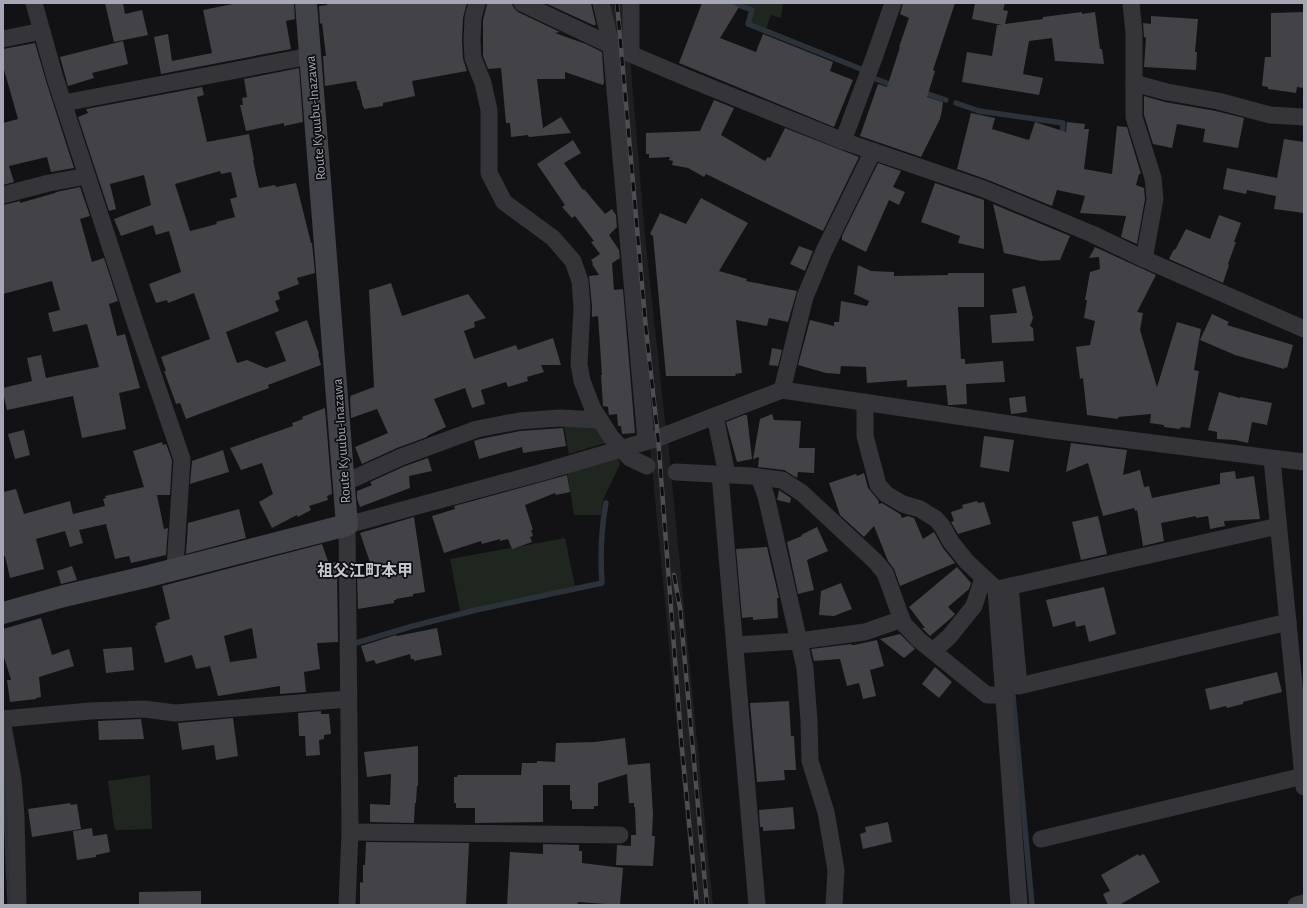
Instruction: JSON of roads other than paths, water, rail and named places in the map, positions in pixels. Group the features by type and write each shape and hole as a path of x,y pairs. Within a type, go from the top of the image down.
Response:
{"main road":[{"name":"Route Kyuubu-Inazawa","path":"306,3 347,525"},
{"path":"3,613 64,596 145,577 175,568 347,525"}],"street":[{"path":"34,3 64,103 133,318 182,459 175,568"},
{"path":"477,3 473,18 473,58 482,83 489,110 488,151 490,174 504,202 553,238 573,261 580,281 582,307 579,364 582,381 593,409 611,437 630,458 647,466"},
{"path":"522,3 610,45 692,80 843,141 984,189 1092,234 1144,259 1304,329"},
{"path":"601,3 610,45 646,441"},
{"path":"631,3 631,54"},
{"path":"843,141 893,3"},
{"path":"1131,3 1134,33 1134,117 1153,178 1155,199 1144,259"},
{"path":"3,39 42,31"},
{"path":"64,103 310,56"},
{"path":"1134,83 1168,92 1218,101 1270,115 1304,117"},
{"path":"782,390 806,297 824,251 873,151"},
{"path":"3,195 49,183 87,176"},
{"path":"347,905 350,832 347,525 543,472 646,441 782,390 1051,430 1304,462"},
{"path":"865,402 865,436 878,485 892,498 903,504 920,509 936,519 967,562 983,578 1003,588 1278,526"},
{"path":"715,416 724,474 735,645 757,905"},
{"path":"344,483 401,457 477,429 519,421 560,418 600,420"},
{"path":"1042,839 1303,782 1272,459"},
{"path":"676,472 724,474 782,480 802,493 876,561 885,573 903,623 919,640 987,695 1003,695"},
{"path":"759,477 766,496 805,668 810,761 826,812 836,870 834,905"},
{"path":"933,651 949,637 974,606 983,578"},
{"path":"1003,588 1019,686 1288,622"},
{"path":"1003,588 1003,695 1019,905"},
{"path":"735,645 799,641 864,632 902,619"},
{"path":"3,719 90,711 144,709 175,713 348,699"},
{"path":"3,726 12,779 16,816 18,905"},
{"path":"350,832 620,835"},
{"path":"1296,905 1304,903"}],"waterway":[{"path":"733,3 752,10 748,24 861,69"},
{"path":"876,79 894,86"},
{"path":"921,94 925,93 946,100"},
{"path":"956,103 979,111 1063,123 1062,138"},
{"path":"356,643 413,626 476,610 602,583 601,543 606,503"},
{"path":"1012,685 1032,905"},
{"path":"3,773 5,783 10,905"}],"railway":[{"path":"617,3 646,329 658,438 681,738 697,905"},
{"path":"674,575 680,608 707,905"}],"district":[{"name":"祖父江町本甲","path":"365,570"}]}
